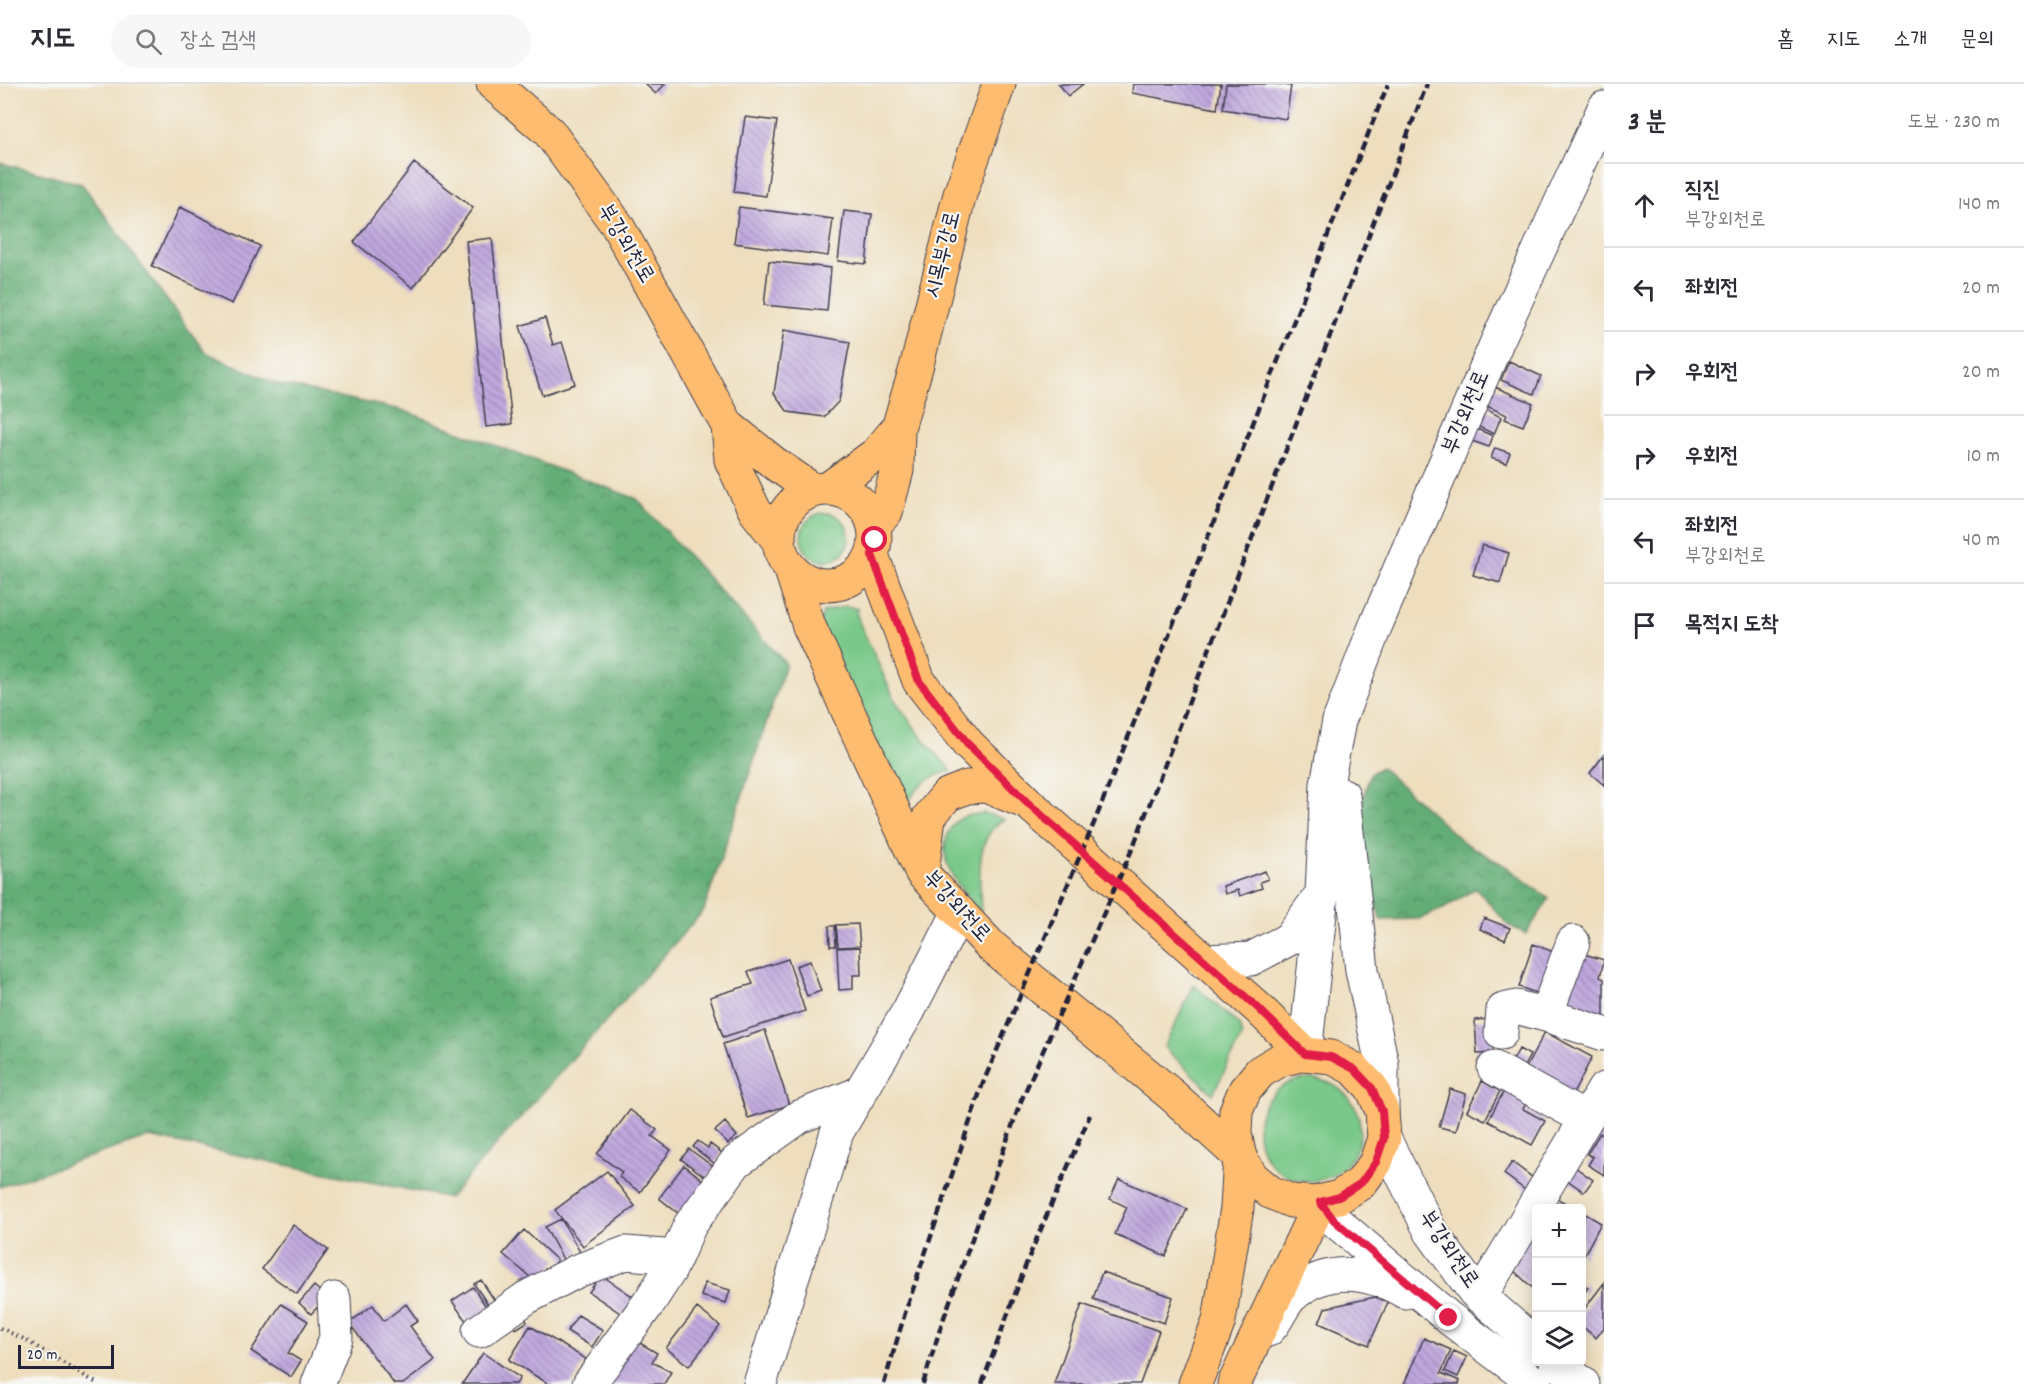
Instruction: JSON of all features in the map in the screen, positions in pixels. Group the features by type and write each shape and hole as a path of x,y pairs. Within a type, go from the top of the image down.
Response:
{"main road":[{"name":"부강외천로","path":"493,84 549,132 617,225 729,426 774,463 821,489"},
{"name":"시목부강로","path":"898,428 916,368 960,194 999,84"},
{"name":"부강외천로","path":"729,426 731,460 755,511 778,540"},
{"path":"898,428 897,471 886,512 863,569 852,578 837,584 821,585 804,580 792,570 782,556 778,540 780,523 787,508 800,496 821,489 876,454 898,428"},
{"path":"821,489 844,491 858,499 868,510 873,540 919,681 968,744 1028,803 1258,1008 1305,1054"},
{"name":"부강외천로","path":"792,570 809,626 922,873 992,947 1173,1096 1240,1157"},
{"path":"922,873 929,817 947,795 967,787 986,786 1028,803"},
{"path":"1196,1384 1219,1321 1237,1208 1240,1157 1235,1134 1236,1111 1245,1090 1260,1072 1280,1060 1305,1054 1331,1057 1354,1069 1372,1088 1383,1125 1376,1162 1361,1183 1339,1197 1314,1203 1291,1201 1270,1192 1252,1176 1240,1157"},
{"path":"1234,1384 1320,1202"}],"street":[{"name":"부강외천로","path":"1340,722 1375,627 1492,353 1604,108"},
{"path":"1305,1054 1322,894 1327,784 1340,722"},
{"path":"1340,722 1342,785 1350,873 1362,970 1382,1064 1383,1125"},
{"path":"1203,961 1251,959 1289,939 1322,894"},
{"path":"760,1384 837,1132 909,1010 959,912"},
{"path":"1546,1015 1573,942"},
{"path":"1501,1033 1503,1010 1516,1007 1604,1034"},
{"path":"1480,1297 1596,1111 1494,1068"},
{"path":"589,1384 648,1304 670,1270 690,1225 736,1162 799,1116 860,1093"},
{"name":"부강외천로","path":"1383,1125 1431,1232 1474,1291 1532,1342"},
{"name":"부강외천로","path":"1320,1202 1334,1220 1449,1318 1536,1384"},
{"path":"479,1331 526,1298 577,1271 626,1253 676,1257"},
{"path":"1254,1340 1270,1328 1291,1296 1331,1274 1350,1274 1386,1281 1449,1318"},
{"path":"318,1384 336,1338 334,1299"},
{"path":"1561,1366 1583,1384"}],"path":[{"path":"0,1328 24,1339 98,1384"}],"green space":[{"path":"0,163 82,184 205,352 277,384 402,410 637,499 786,664 704,910 449,1198 149,1137 0,1187"},
{"path":"825,513 842,520 849,537 842,554 825,561 808,554 801,537 808,520"},
{"path":"846,606 858,609 856,612 860,624 896,702 923,739 952,771 923,783 906,809 820,623 823,612"},
{"path":"1381,767 1463,842 1507,867 1549,899 1526,934 1508,925 1476,888 1445,908 1419,919 1380,920 1358,816 1370,774"},
{"path":"984,813 1004,819 987,837 983,849 980,874 981,913 954,878 949,868 945,847 948,833 956,821 966,816"},
{"path":"1194,985 1239,1025 1242,1036 1213,1094 1164,1047"},
{"path":"1309,1079 1329,1083 1345,1094 1356,1110 1360,1130 1356,1150 1345,1166 1329,1177 1309,1181 1289,1177 1273,1166 1262,1150 1258,1130 1262,1110 1273,1094 1289,1083"}],"building":[{"path":"645,84 665,84 656,94"},
{"path":"1059,84 1083,84 1068,96"},
{"path":"1133,84 1221,84 1217,109 1132,93"},
{"path":"1226,84 1291,86 1286,119 1223,109"},
{"path":"745,117 777,121 766,196 734,192"},
{"path":"414,163 473,208 413,288 354,242"},
{"path":"180,207 260,246 232,304 152,266"},
{"path":"739,207 833,219 828,256 734,243"},
{"path":"844,211 872,214 866,264 838,261"},
{"path":"492,238 512,424 486,427 466,241"},
{"path":"769,261 831,268 827,311 764,305"},
{"path":"545,318 553,345 562,342 575,384 542,395 520,326"},
{"path":"784,330 850,342 839,401 824,417 788,412 774,393"},
{"path":"1509,361 1541,376 1534,394 1501,380"},
{"path":"1495,387 1533,403 1523,426 1505,419 1507,415 1487,406"},
{"path":"1485,409 1501,417 1494,434 1477,426"},
{"path":"1477,429 1493,436 1489,447 1472,441"},
{"path":"1495,448 1510,453 1506,463 1491,458"},
{"path":"1482,545 1509,553 1500,583 1473,575"},
{"path":"1604,755 1604,785 1590,773"},
{"path":"1265,871 1268,879 1260,882 1262,888 1240,896 1238,890 1225,894 1223,886"},
{"path":"1484,918 1510,928 1505,940 1480,929"},
{"path":"858,924 860,946 838,947 836,925"},
{"path":"829,926 835,926 836,946 830,946"},
{"path":"1533,944 1556,953 1542,995 1519,987"},
{"path":"860,947 861,975 853,975 853,989 839,990 837,948"},
{"path":"1581,953 1604,960 1600,977 1604,979 1604,1028 1560,1014"},
{"path":"788,959 805,1011 723,1037 710,997 753,984 748,972"},
{"path":"810,961 821,991 807,996 796,966"},
{"path":"1492,1019 1493,1053 1477,1054 1475,1020"},
{"path":"765,1030 789,1105 748,1118 723,1044"},
{"path":"1545,1032 1592,1057 1571,1098 1523,1073"},
{"path":"1519,1049 1530,1055 1522,1070 1511,1064"},
{"path":"1482,1081 1500,1091 1485,1120 1467,1111"},
{"path":"1450,1089 1466,1094 1456,1131 1439,1127"},
{"path":"1504,1091 1526,1103 1523,1109 1545,1121 1532,1145 1488,1121"},
{"path":"630,1110 657,1130 652,1136 671,1150 640,1192 619,1177 622,1172 597,1154"},
{"path":"725,1122 737,1136 728,1144 715,1131"},
{"path":"1600,1133 1604,1136 1604,1175 1588,1165 1593,1157 1587,1154"},
{"path":"698,1141 708,1148 710,1144 722,1153 715,1164 693,1147"},
{"path":"689,1149 715,1168 707,1178 681,1159"},
{"path":"1512,1162 1537,1181 1528,1192 1504,1174"},
{"path":"1568,1162 1593,1180 1584,1192 1559,1174"},
{"path":"684,1165 709,1185 684,1218 659,1198"},
{"path":"607,1171 635,1206 583,1246 555,1210"},
{"path":"1119,1179 1187,1209 1166,1256 1115,1234 1127,1207 1110,1199"},
{"path":"1554,1197 1567,1204 1550,1204"},
{"path":"1586,1214 1601,1223 1586,1251"},
{"path":"561,1219 580,1252 564,1261 545,1227"},
{"path":"293,1225 328,1250 297,1294 262,1269"},
{"path":"524,1230 557,1260 537,1283 503,1254"},
{"path":"1528,1234 1532,1238 1532,1287 1512,1269"},
{"path":"1102,1272 1173,1297 1164,1323 1093,1299"},
{"path":"601,1275 635,1298 623,1315 589,1292"},
{"path":"481,1280 499,1307 492,1311 474,1284"},
{"path":"705,1283 730,1290 726,1303 701,1296"},
{"path":"1604,1283 1604,1328 1596,1338 1586,1329 1586,1307"},
{"path":"314,1286 327,1297 311,1314 299,1303"},
{"path":"473,1287 491,1314 471,1328 452,1301"},
{"path":"1375,1297 1388,1302 1369,1345 1319,1323 1325,1308"},
{"path":"281,1304 308,1321 288,1353 301,1361 291,1377 251,1351"},
{"path":"406,1304 418,1321 410,1326 435,1360 403,1384 394,1384 349,1323 373,1305 384,1321"},
{"path":"1082,1304 1159,1331 1140,1384 1054,1384"},
{"path":"520,1308 527,1322 516,1329 508,1315"},
{"path":"697,1308 720,1326 689,1366 666,1348"},
{"path":"578,1315 603,1330 592,1347 567,1331"},
{"path":"530,1326 586,1359 572,1384 549,1384 509,1360"},
{"path":"1424,1338 1451,1350 1441,1373 1460,1381 1459,1384 1404,1384"},
{"path":"633,1339 657,1353 652,1362 671,1372 664,1384 608,1384"},
{"path":"1454,1351 1467,1357 1458,1377 1445,1371"},
{"path":"483,1353 520,1378 516,1384 462,1384"}],"railway":[{"path":"884,1384 905,1313 983,1083 1094,823 1388,84"},
{"path":"923,1384 941,1326 1021,1101 1133,847 1427,84"},
{"path":"982,1384 1028,1259 1090,1115"}],"route":[{"path":"875,540 872,555 919,681 968,744 1028,803 1258,1008 1305,1054 1331,1057 1354,1069 1372,1088 1382,1111 1384,1138 1376,1162 1361,1183 1339,1197 1320,1202 1334,1220 1449,1318"}]}
